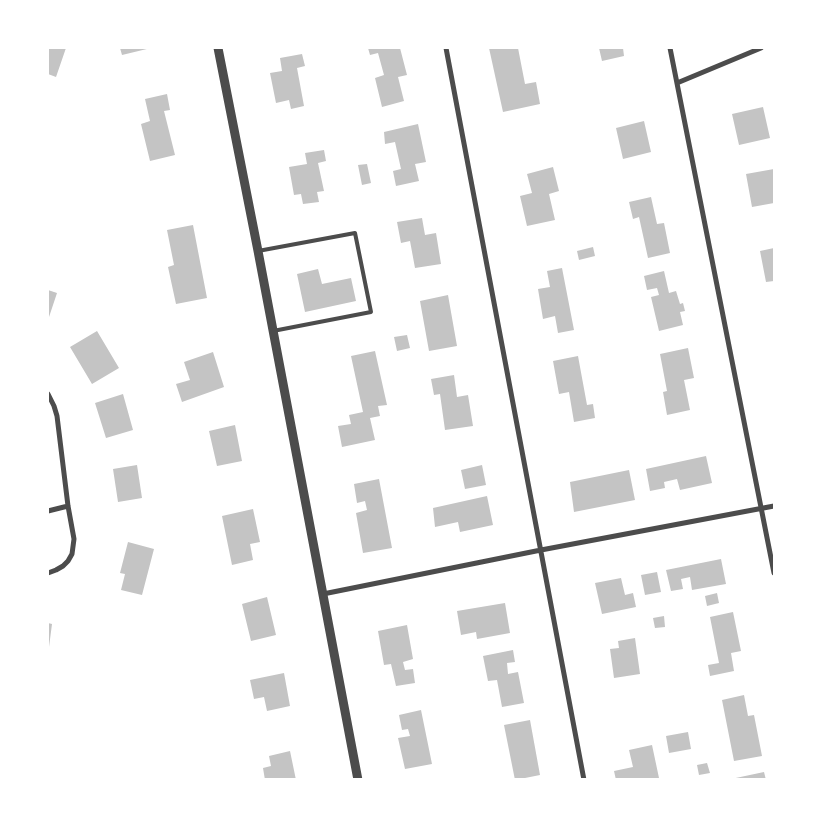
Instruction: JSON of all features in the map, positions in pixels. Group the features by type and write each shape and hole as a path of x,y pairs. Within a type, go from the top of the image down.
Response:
{"street":[{"path":"218,48 358,780"},
{"path":"446,48 584,780"},
{"path":"670,48 774,573"},
{"path":"677,83 761,48"},
{"path":"48,394 57,416 74,539 72,554 63,566 48,573"},
{"path":"48,510 68,506"},
{"path":"323,594 774,506"}],"lane":[{"path":"258,251 355,233 371,312 273,332"}],"building":[{"path":"48,48 66,48 56,77 48,74"},
{"path":"120,48 151,48 122,55"},
{"path":"368,48 400,48 407,75 398,77 404,101 382,107 375,78 384,75 378,53 370,55"},
{"path":"489,48 518,48 525,84 536,82 540,104 503,112"},
{"path":"599,48 623,48 624,56 602,61"},
{"path":"302,54 305,66 297,68 304,106 291,109 289,100 276,103 270,73 282,71 280,58"},
{"path":"167,94 170,110 164,111 175,155 150,161 141,124 150,121 145,99"},
{"path":"763,107 770,138 739,145 732,114"},
{"path":"644,121 651,152 623,159 616,128"},
{"path":"418,124 426,162 415,164 419,181 396,186 393,171 401,169 395,142 385,144 384,132"},
{"path":"324,150 326,161 318,163 324,191 317,192 319,202 303,204 301,194 294,195 289,167 307,164 305,153"},
{"path":"367,164 371,183 362,185 358,165"},
{"path":"553,167 559,191 549,194 555,220 527,226 520,196 532,193 527,174"},
{"path":"774,169 774,203 752,207 746,174"},
{"path":"651,197 657,224 664,223 670,253 648,258 639,217 633,219 629,202"},
{"path":"422,218 425,235 436,233 441,264 415,268 410,241 401,243 397,222"},
{"path":"193,225 207,298 176,304 168,267 174,265 167,230"},
{"path":"593,247 595,256 579,260 577,251"},
{"path":"774,248 774,281 766,282 760,251"},
{"path":"562,268 574,330 558,333 555,316 543,319 538,289 550,287 547,271"},
{"path":"318,269 322,284 351,278 356,301 305,312 297,274"},
{"path":"664,271 669,293 676,291 680,304 683,303 685,311 680,312 683,325 659,331 651,297 659,295 657,288 647,290 644,276"},
{"path":"48,290 57,293 48,320"},
{"path":"448,295 457,346 429,351 420,301"},
{"path":"97,331 119,368 92,384 70,347"},
{"path":"407,335 410,348 397,351 394,337"},
{"path":"688,348 694,378 684,380 690,410 667,415 663,392 667,391 660,354"},
{"path":"375,351 387,405 378,406 380,416 370,418 375,440 342,447 338,426 351,424 349,415 363,412 351,356"},
{"path":"213,352 224,387 182,402 176,384 190,380 184,362"},
{"path":"578,356 587,405 593,404 595,418 574,422 569,392 559,394 553,361"},
{"path":"454,375 457,397 468,395 473,426 445,430 440,394 434,395 431,379"},
{"path":"123,394 133,430 106,438 95,403"},
{"path":"235,425 242,461 217,466 209,431"},
{"path":"706,456 712,483 680,490 677,479 664,482 665,488 650,491 646,469"},
{"path":"137,465 142,498 118,502 113,469"},
{"path":"482,465 486,485 465,489 461,470"},
{"path":"629,470 635,500 574,512 570,482"},
{"path":"379,479 392,548 363,553 356,513 367,510 365,501 357,503 354,484"},
{"path":"487,496 493,525 460,532 458,522 435,527 433,508"},
{"path":"253,509 260,542 250,544 253,560 232,565 222,516"},
{"path":"128,542 154,549 142,595 121,590 125,574 120,573"},
{"path":"721,559 726,584 692,590 690,577 681,579 683,589 671,591 666,570"},
{"path":"657,572 661,592 645,595 641,575"},
{"path":"621,578 625,595 633,593 636,607 602,614 595,583"},
{"path":"717,593 719,603 707,606 705,596"},
{"path":"267,597 276,635 251,641 242,604"},
{"path":"505,603 510,633 477,639 476,632 461,635 457,611"},
{"path":"733,612 741,651 731,653 734,671 710,676 708,665 719,663 710,617"},
{"path":"664,616 665,627 655,628 653,618"},
{"path":"48,623 52,624 49,647 48,647"},
{"path":"407,625 413,659 403,662 405,670 413,669 415,683 396,686 391,664 384,665 378,631"},
{"path":"635,638 640,674 614,678 610,649 619,648 618,641"},
{"path":"513,650 515,662 507,663 508,674 518,672 524,703 502,707 497,680 488,681 483,656"},
{"path":"284,673 290,706 267,711 264,697 254,699 250,680"},
{"path":"744,695 748,716 754,715 762,756 734,761 722,700"},
{"path":"421,710 432,764 405,769 398,738 410,736 408,729 402,730 399,715"},
{"path":"530,720 540,775 515,780 504,725"},
{"path":"688,732 691,749 669,753 666,736"},
{"path":"652,745 659,778 653,780 616,780 614,771 633,767 629,750"},
{"path":"290,751 296,780 265,780 263,768 271,766 269,756"},
{"path":"707,763 710,773 699,775 697,765"},
{"path":"764,772 766,780 731,780 731,779"}]}
